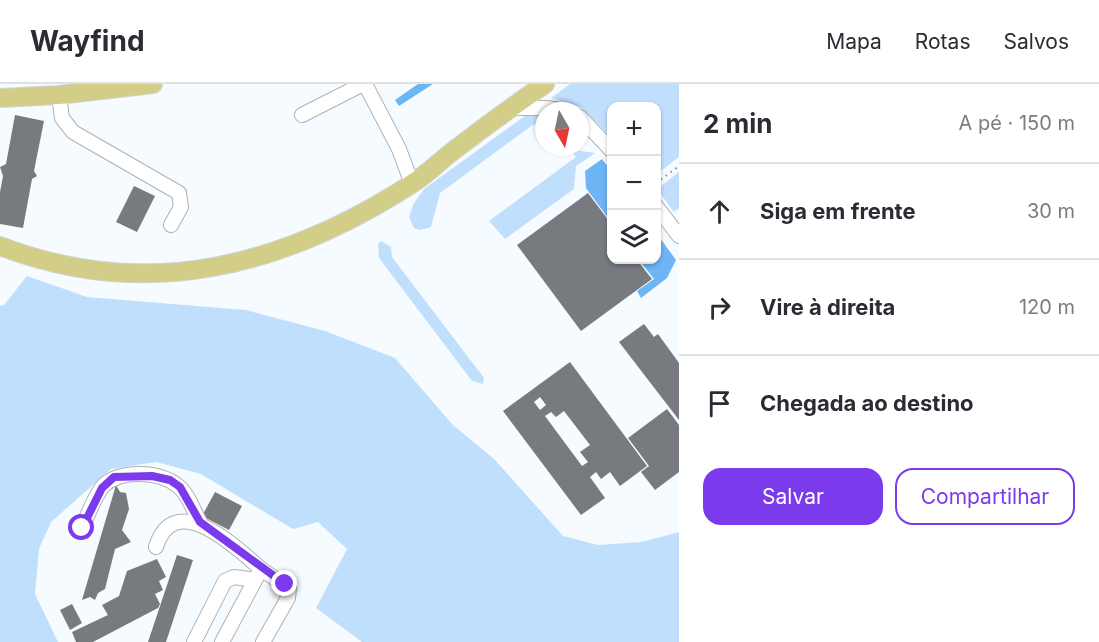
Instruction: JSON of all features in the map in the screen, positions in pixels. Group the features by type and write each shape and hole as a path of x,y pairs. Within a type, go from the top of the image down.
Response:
{"main road":[{"path":"0,98 60,95 153,84"},
{"path":"0,246 74,267 116,274 165,274 208,269 251,259 320,236 412,184 544,84"}],"lane":[{"path":"302,115 364,84 399,149 412,184"},
{"path":"60,95 62,118 73,132 179,193 181,207 171,225"},
{"path":"510,108 535,108"},
{"path":"589,127 607,147"},
{"path":"660,210 679,236"},
{"path":"82,528 102,488 114,477 152,476 180,487 200,522 231,543 258,575 289,588 288,598 263,642"},
{"path":"156,548 160,533 169,526 200,522"},
{"path":"194,642 225,581 234,577 258,575"},
{"path":"222,642 258,575"}],"path":[{"path":"661,180 679,166"}],"shaded area":[{"path":"570,84 679,84 679,157 661,171 661,102 607,102 607,133 589,115 589,102 564,102 551,98"},
{"path":"535,114 535,124 440,193 431,227 420,230 414,228 409,217 414,203 424,189 525,116"},
{"path":"589,152 595,153 576,166 574,189 505,239 489,221 576,157 589,156"},
{"path":"679,172 679,208 674,212 661,194 661,186"},
{"path":"381,241 391,247 392,257 484,378 483,384 472,381 379,258 378,244"},
{"path":"27,276 87,297 246,310 325,331 395,358 453,425 494,459 563,536 598,545 642,542 679,532 679,642 362,642 316,608 347,549 318,522 293,529 201,474 156,462 111,469 51,522 39,549 35,594 58,642 0,642 0,306 4,305"}],"water":[{"path":"418,84 433,84 399,106 395,100"},
{"path":"602,159 607,166 607,217 586,188 585,171"},
{"path":"661,239 676,260 667,278 641,298 637,291 654,279 642,264 661,264"}],"building":[{"path":"15,115 44,121 34,171 37,176 32,179 23,228 0,224 0,192 3,176 0,167 6,164"},
{"path":"134,186 155,196 137,232 116,222"},
{"path":"588,193 607,218 607,264 640,264 652,279 581,331 517,245"},
{"path":"644,324 654,337 658,334 679,363 679,420 619,342"},
{"path":"570,362 647,466 620,486 610,472 601,479 596,472 590,477 605,498 581,515 503,411","holes":["540,397 546,405 540,410 534,402","564,411 590,445 580,452 588,462 582,466 545,416 551,412 556,417"]},
{"path":"667,409 679,425 679,472 655,490 641,472 649,466 628,438"},
{"path":"116,485 120,492 126,493 129,509 122,530 131,542 115,549 105,589 98,593 95,600 90,597 82,600"},
{"path":"215,492 242,506 229,530 202,516"},
{"path":"177,555 193,560 166,642 148,642"},
{"path":"157,559 166,577 159,581 163,590 155,594 160,604 158,608 93,642 76,642 72,632 108,615 102,605 119,596 127,571"},
{"path":"72,604 82,623 70,630 60,610"}],"route":[{"path":"82,528 102,488 114,477 152,476 170,480 180,487 200,522 231,543 261,569 285,584"}]}
